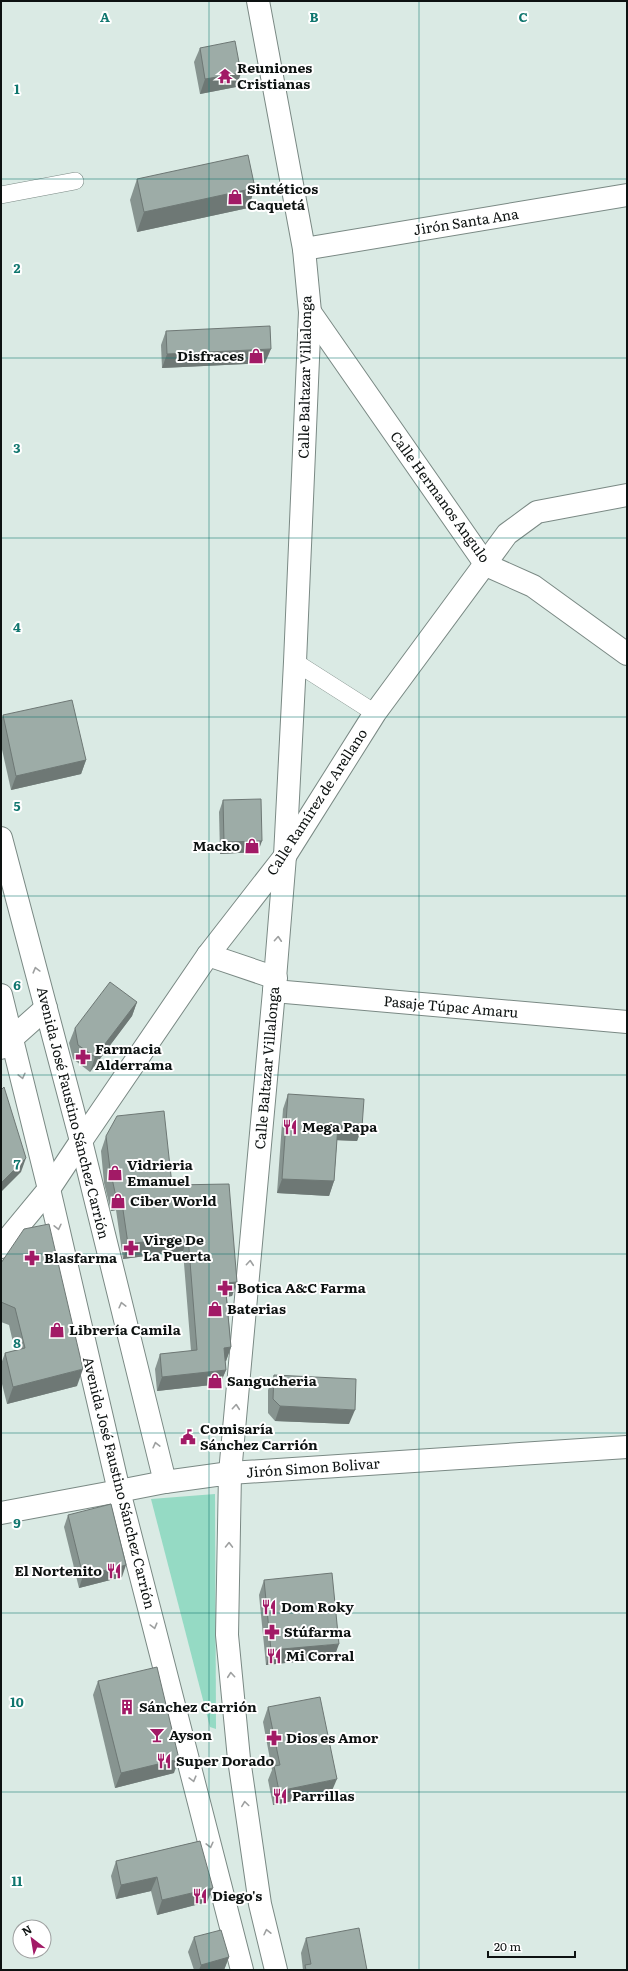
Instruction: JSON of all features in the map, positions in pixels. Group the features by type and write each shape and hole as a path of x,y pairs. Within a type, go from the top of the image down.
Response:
{"street":[{"name":"Calle Baltazar Villalonga","path":"230,1473 275,985 285,856 310,312 304,249 258,1"},
{"name":"Jirón Santa Ana","path":"304,249 627,195"},
{"name":"Calle Hermanos Angulo","path":"310,312 486,565 533,586 627,654"},
{"name":"Calle Ramírez de Arellano","path":"1,1247 49,1189 208,955 285,856 375,713 486,565 507,534 537,512 627,495"},
{"name":"Avenida José Faustino Sánchez Carrión","path":"1,838 81,1141 165,1482"},
{"name":"Pasaje Túpac Amaru","path":"208,955 275,985 627,1022"},
{"name":"Avenida José Faustino Sánchez Carrión","path":"1,995 7,1043 49,1189 119,1491 242,1970"},
{"path":"7,1043 46,1008"},
{"name":"Jirón Simon Bolivar","path":"1,1513 165,1482 230,1473 627,1447"},
{"path":"230,1473 228,1635 239,1759 260,1904 276,1970"}],"lane":[{"path":"1,195 75,181"},
{"path":"295,662 375,713"}],"green space":[{"path":"215,1494 216,1729 210,1727 151,1499"}],"building":[{"path":"235,41 241,73 205,79 200,48"},
{"path":"248,155 255,188 144,212 137,179"},
{"path":"270,326 271,349 167,354 166,331"},
{"path":"72,700 86,760 16,776 3,715"},
{"path":"261,799 262,841 224,842 223,800"},
{"path":"110,982 137,1002 95,1057 78,1045 75,1028"},
{"path":"4,1087 26,1158 1,1183 1,1090"},
{"path":"288,1094 364,1099 362,1127 338,1125 334,1181 282,1179"},
{"path":"164,1111 172,1185 229,1184 237,1282 225,1283 231,1347 224,1348 226,1370 162,1377 160,1354 197,1350 188,1236 128,1244 121,1196 116,1197 110,1169 106,1136 117,1116"},
{"path":"49,1224 83,1369 13,1387 5,1353 25,1348 15,1308 1,1302 1,1263 24,1229"},
{"path":"274,1375 356,1379 355,1410 280,1406 273,1399"},
{"path":"111,1504 126,1565 83,1576 68,1515"},
{"path":"332,1573 339,1644 271,1650 264,1580"},
{"path":"157,1667 179,1759 121,1773 98,1681"},
{"path":"320,1697 337,1779 279,1791 274,1766 280,1765 268,1707"},
{"path":"200,1841 213,1888 162,1900 157,1877 121,1885 116,1861"},
{"path":"359,1928 367,1970 306,1970 305,1965 311,1964 306,1938"},
{"path":"221,1930 229,1957 201,1965 194,1937"}],"place":[{"name":"Reuniones Cristianas","path":"225,76"},
{"name":"Sintéticos Caquetá","path":"235,197"},
{"name":"Disfraces","path":"256,356"},
{"name":"Macko","path":"252,846"},
{"name":"Farmacia Alderrama","path":"83,1057"},
{"name":"Mega Papa","path":"290,1127"},
{"name":"Vidrieria Emanuel","path":"115,1173"},
{"name":"Ciber World","path":"118,1201"},
{"name":"Virge De La Puerta","path":"131,1248"},
{"name":"Blasfarma","path":"32,1258"},
{"name":"Botica A&C Farma","path":"225,1288"},
{"name":"Baterias","path":"215,1309"},
{"name":"Librería Camila","path":"57,1330"},
{"name":"Sangucheria","path":"215,1381"},
{"name":"Comisaría Sánchez Carrión","path":"188,1437"},
{"name":"El Nortenito","path":"114,1571"},
{"name":"Dom Roky","path":"269,1607"},
{"name":"Stúfarma","path":"272,1632"},
{"name":"Mi Corral","path":"274,1656"},
{"name":"Sánchez Carrión","path":"127,1707"},
{"name":"Ayson","path":"157,1735"},
{"name":"Dios es Amor","path":"274,1738"},
{"name":"Super Dorado","path":"164,1761"},
{"name":"Parrillas","path":"280,1796"},
{"name":"Diego's","path":"200,1896"}]}
